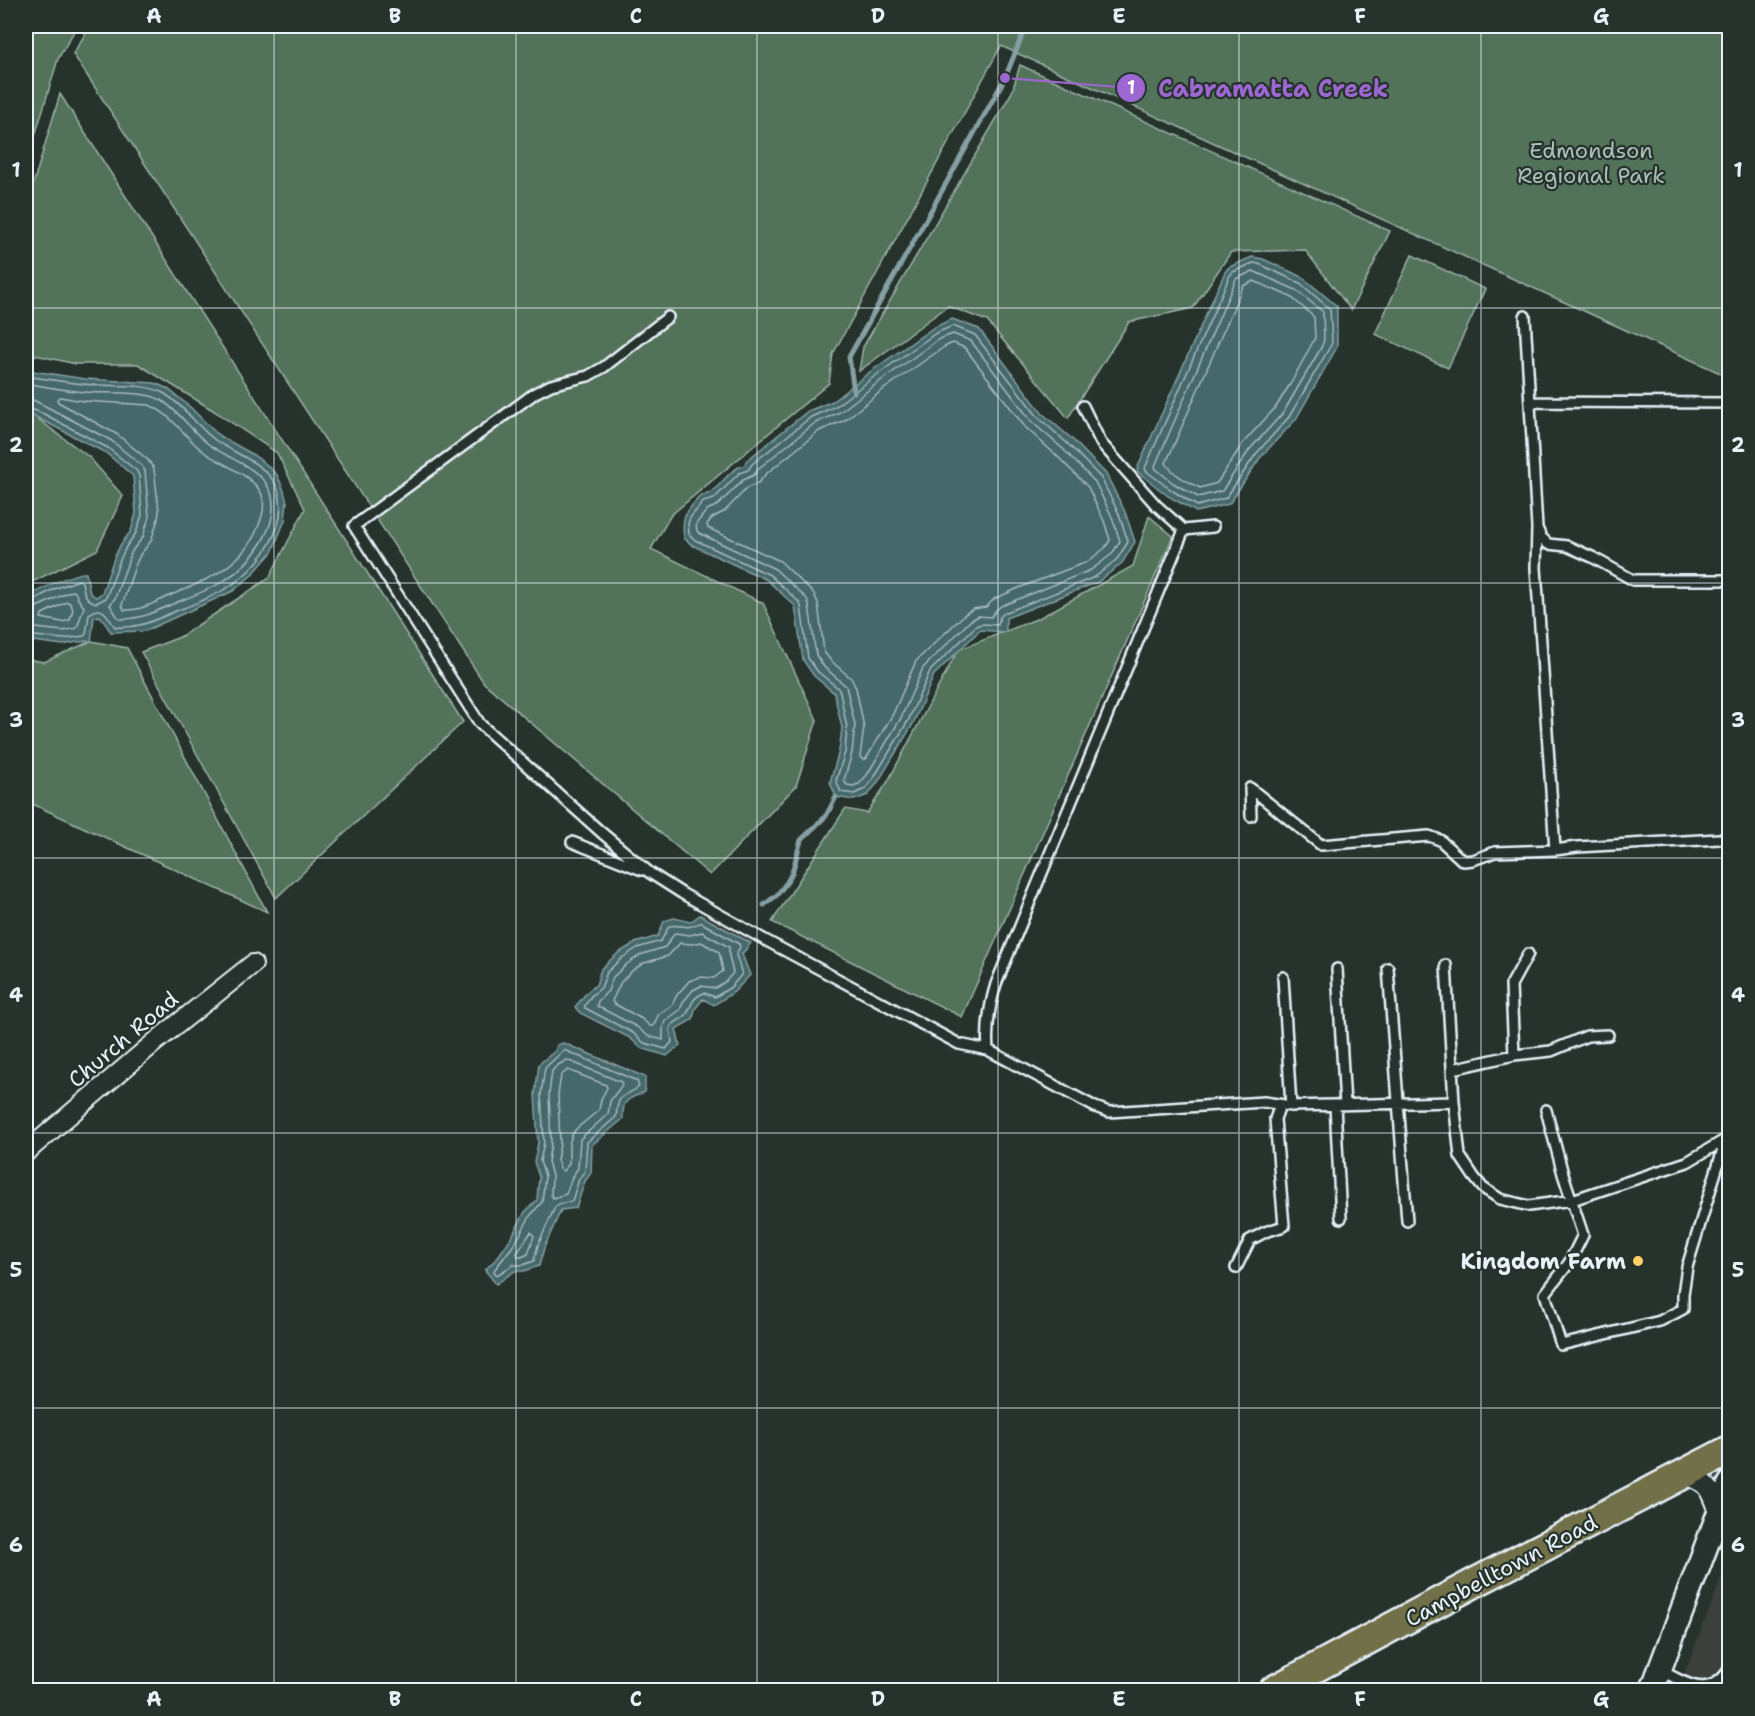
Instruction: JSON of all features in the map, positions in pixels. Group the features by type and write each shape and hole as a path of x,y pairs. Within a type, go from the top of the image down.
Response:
{"main road":[{"name":"Campbelltown Road","path":"1274,1690 1730,1450"}],"street":[{"name":"Church Road","path":"26,1152 155,1042 253,964"},
{"path":"1684,1474 1701,1481 1711,1489 1722,1515"},
{"path":"1656,1680 1722,1515 1730,1484"}],"lane":[{"path":"1525,316 1537,528 1536,568 1555,850"},
{"path":"668,317 604,367 588,376 551,385 535,393 354,526 480,724 602,833 650,873 683,894 959,1044 988,1050 1095,1107 1109,1112 1264,1102 1291,1107 1454,1102"},
{"path":"1530,402 1730,404"},
{"path":"1083,406 1101,443 1156,505 1184,530 1213,527"},
{"path":"1537,528 1541,537 1548,544 1567,546 1592,556 1632,580 1730,580"},
{"path":"988,1050 987,1029 990,1003 996,984 1184,530"},
{"path":"1251,816 1251,788 1321,845 1429,836 1440,840 1463,861 1495,852 1719,839"},
{"path":"572,842 650,873"},
{"path":"1514,1056 1511,986 1528,954"},
{"path":"1446,965 1454,1102 1460,1156 1483,1188 1500,1199 1529,1206 1572,1200 1687,1162 1728,1138"},
{"path":"1388,968 1407,1221"},
{"path":"1337,969 1341,1218"},
{"path":"1283,977 1291,1107"},
{"path":"1453,1069 1551,1050 1587,1036 1608,1035"},
{"path":"1236,1269 1250,1240 1284,1226 1275,1119 1280,1105"},
{"path":"1546,1110 1582,1235 1569,1263 1545,1294 1561,1345 1660,1321 1683,1309 1687,1267 1728,1138"},
{"path":"1656,1680 1704,1688 1720,1680 1730,1668"}],"shaded area":[{"path":"1729,1559 1729,1690 1678,1690"}],"green space":[{"path":"26,26 77,26 58,59 26,166"},
{"name":"Edmondson Regional Park","path":"90,26 1729,26 1729,377 1001,46 833,354 829,383 671,515 651,549 763,603 817,720 796,786 710,875 484,683 73,54"},
{"path":"1020,65 1390,231 1351,310 1305,250 1231,252 1193,308 1129,322 1068,418 987,321 948,306 859,371 863,347 1012,92"},
{"path":"60,94 463,722 276,898 141,652 180,637 269,578 305,509 277,453 138,364 76,364 26,353 26,208"},
{"path":"1412,255 1485,289 1448,368 1375,334"},
{"path":"26,412 89,457 123,496 97,550 26,585"},
{"path":"1149,516 1173,536 962,1017 772,922 845,809 867,813 887,783 958,650 1039,618 1133,566"},
{"path":"91,641 127,648 267,912 26,801 26,659 44,662"}],"water":[{"path":"1252,257 1263,259 1302,277 1337,306 1337,347 1296,419 1260,458 1229,504 1196,512 1168,496 1137,469 1225,272 1229,267"},
{"path":"952,319 979,329 1042,413 1072,439 1106,474 1125,512 1135,542 1122,563 1098,582 1006,618 1006,632 980,630 934,675 913,724 868,795 854,800 836,797 830,782 839,751 842,728 834,693 814,676 803,660 795,606 767,580 692,545 684,538 684,519 700,496 713,491 732,472 745,465 746,461 808,411 833,401 871,371 933,328"},
{"path":"26,370 85,379 155,383 168,389 218,435 252,454 277,475 287,502 285,520 272,552 252,575 233,591 145,631 111,632 100,616 94,617 91,641 63,645 26,640 26,597 80,573 86,573 90,593 96,597 102,593 114,558 131,531 136,513 133,476 106,453 26,412"},
{"path":"700,915 751,943 742,954 750,975 734,992 714,1005 703,999 695,1009 693,1019 676,1029 680,1045 667,1056 641,1048 630,1038 580,1013 575,1007 596,985 601,969 618,953 635,943 658,936 664,921 674,918 690,922"},
{"path":"563,1043 645,1077 645,1092 627,1101 623,1119 592,1145 591,1173 585,1181 576,1208 561,1210 544,1248 539,1266 524,1271 515,1271 496,1284 485,1270 511,1238 525,1212 537,1200 539,1177 534,1162 538,1143 535,1094 539,1064 555,1051 557,1045"}],"waterway":[{"path":"854,392 849,357 1005,78 1026,26"},
{"path":"764,905 777,895 787,882 792,873 801,840 826,816 836,797"}],"place":[{"name":"Cabramatta Creek","path":"1005,78"},
{"name":"Kingdom Farm","path":"1638,1261"}]}
